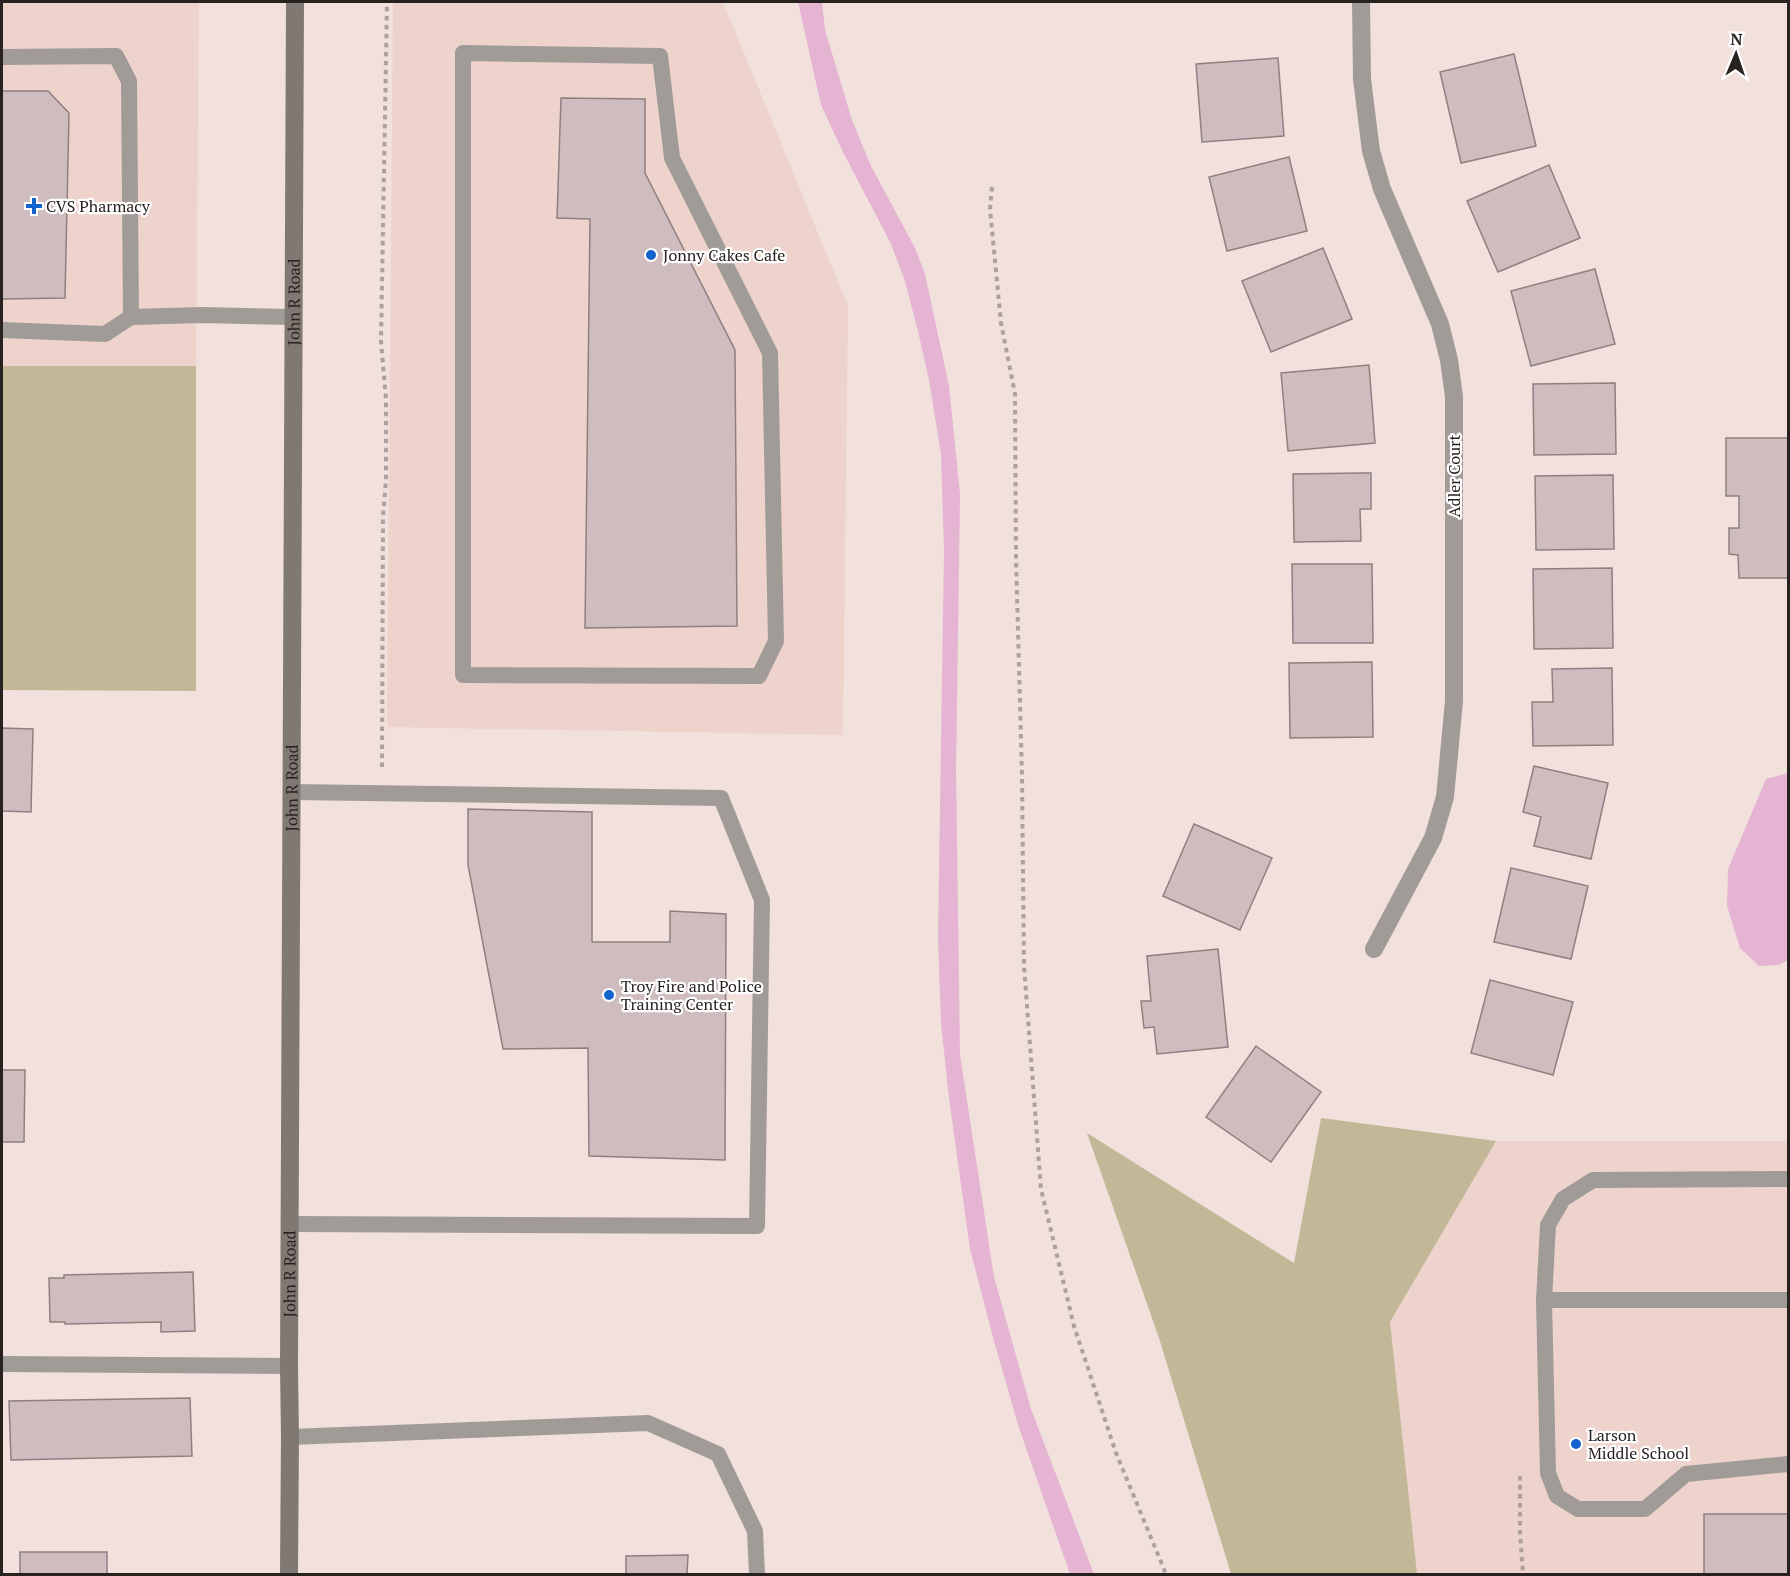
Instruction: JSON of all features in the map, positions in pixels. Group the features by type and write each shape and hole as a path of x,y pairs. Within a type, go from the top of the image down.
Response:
{"main road":[{"name":"John R Road","path":"289,1575 295,2"}],"street":[{"name":"Adler Court","path":"1361,2 1362,79 1371,151 1382,189 1440,324 1449,360 1454,397 1454,701 1444,797 1433,838 1374,950"}],"lane":[{"path":"463,53 660,56 672,158 770,353 776,641 759,676 463,675 463,53"},
{"path":"2,57 116,56 129,81 131,317"},
{"path":"2,330 105,334 131,317 203,315 293,317"},
{"path":"290,1224 757,1226 762,900 720,798 292,792"},
{"path":"1788,1179 1593,1180 1563,1199 1548,1225 1544,1300 1548,1473 1557,1496 1578,1509 1645,1509 1686,1474 1788,1464"},
{"path":"1544,1300 1788,1300"},
{"path":"2,1364 289,1366"},
{"path":"290,1437 648,1423 718,1454 755,1531 757,1575"}],"path":[{"path":"382,760 386,399 381,341 387,2"},
{"path":"992,187 990,209 1001,323 1015,394 1024,966 1041,1188 1074,1326 1116,1453 1166,1575"}],"shaded area":[{"path":"2,2 199,2 196,366 2,366"},
{"path":"393,2 723,2 848,306 843,735 387,727"},
{"path":"798,2 822,2 825,30 852,120 871,166 915,248 925,274 949,386 960,494 956,771 960,1055 994,1277 1031,1409 1094,1574 1070,1574 1019,1428 970,1249 941,1023 938,937 944,550 941,454 929,380 904,278 891,244 821,105"},
{"path":"2,366 196,366 196,691 2,690"},
{"path":"1788,773 1788,960 1779,965 1759,966 1740,948 1727,906 1728,869 1766,779"},
{"path":"1321,1118 1496,1141 1390,1322 1417,1574 1231,1574 1159,1338 1087,1133 1294,1263"},
{"name":"Larson Middle School","path":"1362,1141 1788,1141 1788,1574 1363,1574"}],"building":[{"path":"1514,54 1536,146 1461,163 1440,72"},
{"path":"1278,58 1284,136 1202,142 1196,64"},
{"name":"CVS Pharmacy","path":"2,91 48,91 69,113 65,298 2,299"},
{"path":"561,98 645,99 645,173 735,350 737,626 585,628 590,219 557,218"},
{"path":"1289,157 1307,231 1227,251 1209,177"},
{"path":"1549,165 1580,238 1498,272 1467,201"},
{"path":"1323,248 1352,319 1271,352 1242,281"},
{"path":"1595,269 1615,344 1531,366 1511,291"},
{"path":"1369,365 1375,443 1288,451 1281,373"},
{"path":"1615,383 1616,454 1534,455 1533,384"},
{"path":"1726,438 1788,438 1788,578 1739,578 1738,555 1729,554 1729,528 1739,528 1739,496 1726,496"},
{"path":"1371,473 1371,509 1360,509 1361,541 1294,542 1293,474"},
{"path":"1613,475 1614,549 1536,550 1535,476"},
{"path":"1292,564 1372,564 1373,643 1293,643"},
{"path":"1612,568 1613,648 1534,649 1533,569"},
{"path":"1372,662 1373,737 1290,738 1289,663"},
{"path":"1612,668 1613,745 1533,746 1532,702 1553,702 1552,669"},
{"path":"2,728 33,729 31,812 2,811"},
{"path":"1534,766 1608,783 1591,859 1534,846 1541,817 1523,812"},
{"name":"Troy Fire and Police Training Center","path":"468,809 592,812 592,942 670,942 670,911 726,914 725,1160 589,1156 588,1048 503,1049 468,865"},
{"path":"1194,824 1272,858 1240,930 1163,896"},
{"path":"1511,868 1588,886 1571,959 1494,942"},
{"path":"1218,949 1228,1047 1157,1054 1154,1027 1144,1028 1141,1001 1151,1001 1147,956"},
{"path":"1490,980 1573,1002 1553,1075 1471,1053"},
{"path":"1256,1046 1321,1092 1271,1162 1206,1117"},
{"path":"2,1070 25,1070 24,1142 2,1142"},
{"path":"193,1272 195,1331 161,1332 161,1322 65,1324 65,1322 50,1322 49,1278 64,1278 64,1275"},
{"path":"190,1398 192,1456 11,1460 9,1401"},
{"path":"1704,1514 1788,1514 1788,1574 1704,1574"},
{"path":"20,1552 107,1552 107,1574 20,1574"},
{"path":"688,1555 687,1574 626,1574 626,1556"}],"place":[{"name":"CVS Pharmacy","path":"34,206"},
{"name":"Jonny Cakes Cafe","path":"651,255"},
{"name":"Troy Fire and Police Training Center","path":"609,995"},
{"name":"Larson Middle School","path":"1576,1444"}]}
